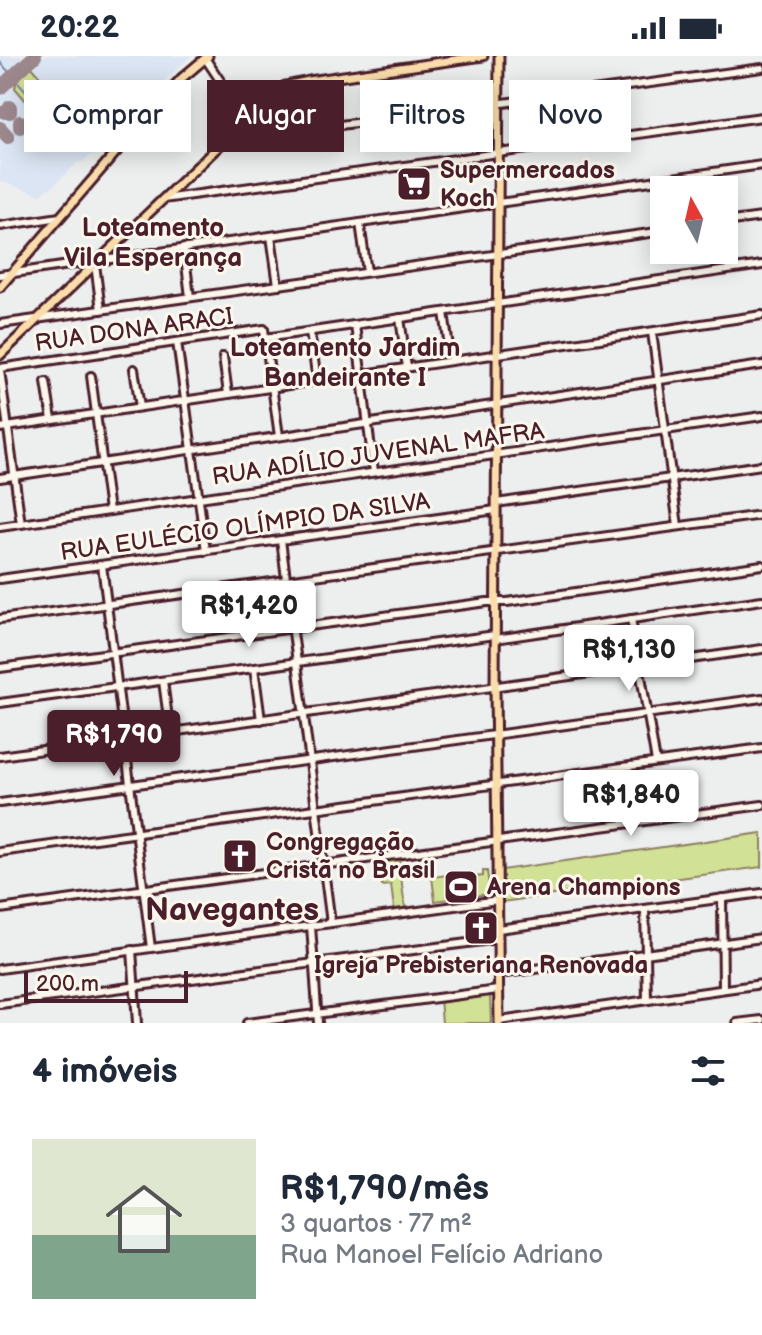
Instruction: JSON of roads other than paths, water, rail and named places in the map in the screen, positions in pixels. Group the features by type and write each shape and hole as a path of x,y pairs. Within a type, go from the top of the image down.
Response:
{"main road":[{"path":"318,80 483,56"},
{"path":"499,56 495,637 499,1022"},
{"path":"0,287 154,108 206,57"},
{"path":"0,355 213,152"}],"street":[{"path":"206,57 221,80"},
{"path":"344,125 762,68"},
{"path":"163,199 762,117"},
{"path":"0,275 762,165"},
{"path":"0,226 60,217"},
{"path":"738,220 762,217"},
{"path":"360,223 367,272"},
{"path":"0,324 650,233"},
{"path":"271,236 278,285"},
{"path":"184,248 190,297"},
{"path":"97,262 101,310"},
{"path":"279,436 265,338 762,265"},
{"path":"444,312 451,361"},
{"path":"4,427 762,315"},
{"path":"400,318 407,368"},
{"path":"355,325 374,472"},
{"name":"RUA DONA ARACI","path":"0,369 264,329 265,338"},
{"path":"310,332 317,381"},
{"path":"652,332 678,526"},
{"path":"177,342 206,551"},
{"path":"223,357 228,394"},
{"path":"0,478 762,365"},
{"path":"0,369 4,427 21,524"},
{"path":"134,369 140,407"},
{"path":"91,376 109,511"},
{"path":"46,382 52,420"},
{"name":"RUA ADÍLIO JUVENAL MAFRA","path":"0,527 762,416"},
{"name":"RUA EULÉCIO OLÍMPIO DA SILVA","path":"0,579 281,540 762,465"},
{"path":"0,619 762,515"},
{"path":"281,540 331,923"},
{"path":"102,565 151,948"},
{"path":"0,668 507,602 762,565"},
{"path":"0,703 762,600"},
{"path":"631,619 656,762"},
{"path":"0,756 762,649"},
{"path":"254,668 261,720"},
{"path":"163,681 170,733"},
{"path":"0,803 762,698"},
{"path":"0,852 762,748"},
{"path":"0,909 762,805"},
{"path":"498,929 762,893"},
{"path":"722,898 723,989"},
{"path":"0,969 498,900"},
{"path":"645,909 647,1000"},
{"path":"311,926 318,1023"},
{"path":"498,974 762,938"},
{"path":"0,1004 498,939"},
{"path":"132,950 137,1023"},
{"path":"499,1022 762,984"},
{"path":"247,1023 498,990"},
{"path":"737,1023 762,1020"}],"waterway":[{"path":"0,62 8,71"},
{"path":"18,82 24,89"}],"place":[{"name":"Supermercados Koch","path":"414,184"},
{"name":"Congregação Cristã no Brasil","path":"240,856"},
{"name":"Arena Champions","path":"461,887"},
{"name":"Igreja Prebisteriana Renovada","path":"481,928"}],"district":[{"name":"Loteamento Vila Esperança","path":"153,243"},
{"name":"Loteamento Jardim Bandeirante I","path":"345,363"},
{"name":"Navegantes","path":"232,910"}]}
